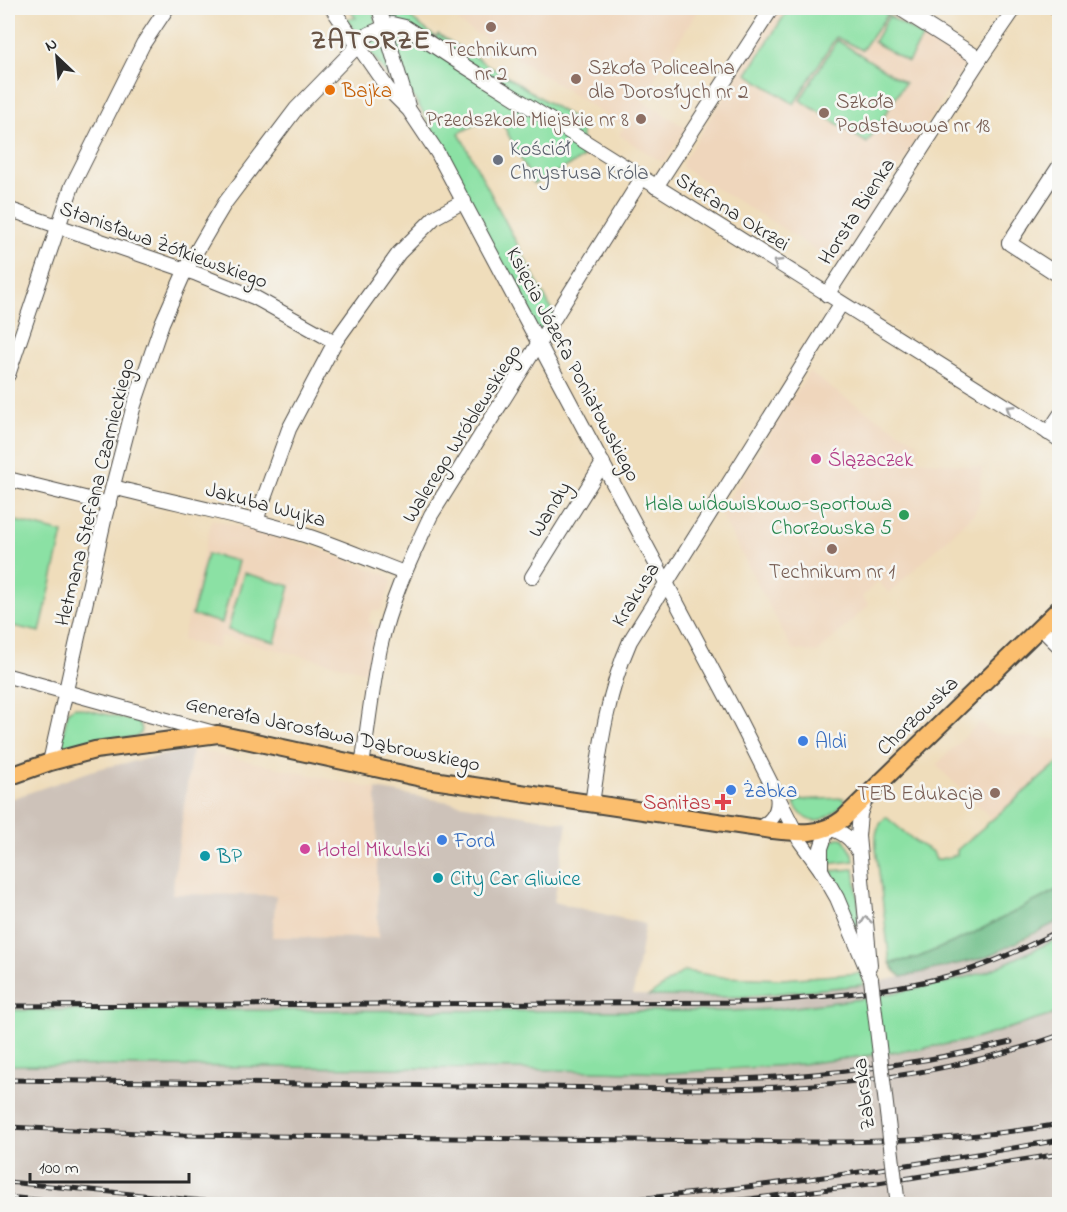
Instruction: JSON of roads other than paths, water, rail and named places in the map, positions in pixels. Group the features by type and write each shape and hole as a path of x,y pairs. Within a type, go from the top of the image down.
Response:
{"main road":[{"name":"Chorzowska","path":"795,833 812,833 828,828 843,819 1059,608"},
{"name":"Generała Jarosława Dąbrowskiego","path":"218,734 426,779 795,833"},
{"path":"8,777 50,762 95,750 218,734"}],"street":[{"path":"8,375 72,186 143,44 167,8"},
{"name":"Księcia Józefa Poniatowskiego","path":"332,8 388,89 409,110 437,152 777,793 795,833"},
{"name":"Księcia Józefa Poniatowskiego","path":"379,8 409,110"},
{"path":"657,188 772,8"},
{"path":"899,8 980,59"},
{"name":"Horsta Bienka","path":"826,295 1015,8"},
{"name":"Stefana Okrzei","path":"384,27 392,24 411,30 826,295 1054,436"},
{"name":"Hetmana Stefana Czarnieckiego","path":"50,762 134,405 150,358 185,272 225,203 296,109 365,37 384,27"},
{"path":"1059,165 1009,243 1059,276"},
{"name":"Walerego Wróblewskiego","path":"362,766 380,648 387,621 404,573 431,515 642,178"},
{"path":"257,521 289,429 335,342 399,253 435,217 464,201"},
{"name":"Stanisława Żółkiewskiego","path":"8,209 254,297 335,342"},
{"name":"Krakusa","path":"591,804 614,681 630,641 841,304"},
{"path":"1054,436 1059,415"},
{"name":"Wandy","path":"532,577 603,463"},
{"path":"8,479 109,504"},
{"name":"Jakuba Wujka","path":"113,487 257,521 342,548 404,573"},
{"path":"1040,627 1059,647"},
{"name":"Generała Jarosława Dąbrowskiego","path":"8,676 218,734"},
{"path":"758,828 765,825 776,813 777,793"},
{"name":"Zabrska","path":"868,794 860,814 858,851 897,1201"},
{"path":"821,870 821,848 828,828 846,835 858,851"},
{"name":"Zabrska","path":"795,833 837,898 871,979"}],"railway":[{"path":"8,1006 760,1002 867,992 920,983 994,961 1060,930"},
{"path":"8,1080 696,1089 790,1087 925,1071 970,1062 1060,1035"},
{"path":"669,1080 798,1076 841,1072 927,1059 1011,1042"},
{"path":"8,1127 183,1135 807,1142 934,1139 1060,1124"},
{"path":"574,1204 696,1193 818,1178 1060,1140"},
{"path":"708,1204 878,1183 1060,1154"},
{"path":"8,1182 235,1204"},
{"path":"8,1197 77,1204"}],"place":[{"name":"Technikum nr 2","path":"491,27"},
{"name":"Szkoła Policealna dla Dorosłych nr 2","path":"576,79"},
{"name":"Bajka","path":"330,90"},
{"name":"Szkoła Podstawowa nr 18","path":"824,113"},
{"name":"Przedszkole Miejskie nr 8","path":"641,119"},
{"name":"Kościół Chrystusa Króla","path":"498,160"},
{"name":"Ślązaczek","path":"816,459"},
{"name":"Hala widowiskowo-sportowa Chorzowska 5","path":"904,515"},
{"name":"Technikum nr 1","path":"832,549"},
{"name":"Aldi","path":"803,741"},
{"name":"Żabka","path":"731,790"},
{"name":"TEB Edukacja","path":"995,793"},
{"name":"Sanitas","path":"723,802"},
{"name":"Ford","path":"442,840"},
{"name":"Hotel Mikulski","path":"305,849"},
{"name":"BP","path":"205,856"},
{"name":"City Car Gliwice","path":"438,878"}],"district":[{"name":"ZATORZE","path":"371,39"}]}
